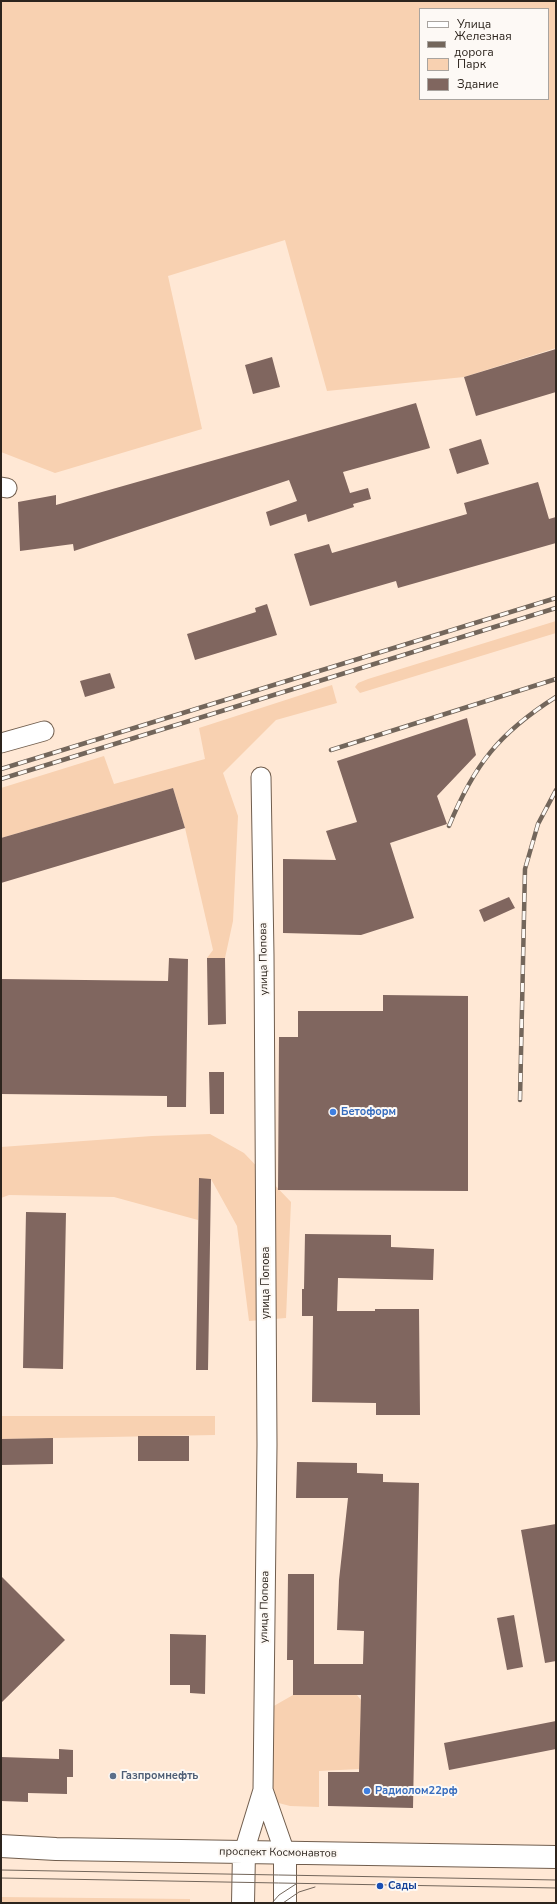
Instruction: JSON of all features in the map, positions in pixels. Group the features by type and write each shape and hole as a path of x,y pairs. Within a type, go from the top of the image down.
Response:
{"main road":[{"name":"проспект Космонавтов","path":"1,1846 56,1849 556,1857"},
{"name":"улица Попова","path":"243,1903 244,1852"},
{"name":"улица Попова","path":"285,1853 285,1903"}],"street":[{"path":"1,743 44,731"},
{"name":"улица Попова","path":"244,1852 263,1790 267,1445 264,963 261,777"},
{"name":"улица Попова","path":"263,1790 285,1853"}],"green space":[{"path":"1,1 556,1 556,348 464,377 327,391 285,240 168,276 202,429 55,473 1,452"},
{"path":"556,621 556,633 360,693 355,687 358,683 368,679"},
{"path":"332,685 337,703 276,720 223,773 238,816 233,921 225,958 207,958 213,950 185,828 173,788 1,838 1,788 104,756 114,784 205,759 199,728"},
{"path":"210,1134 244,1153 291,1202 286,1318 249,1321 237,1226 211,1179 199,1179 198,1220 114,1197 9,1195 1,1198 1,1147 152,1136"},
{"path":"1,1416 215,1416 215,1435 1,1439"},
{"path":"293,1695 357,1695 361,1700 360,1769 319,1771 319,1807 290,1806 271,1801 272,1707"},
{"path":"1,1897 190,1899 190,1903 1,1903"}],"building":[{"path":"556,349 556,392 476,416 464,377"},
{"path":"272,357 280,387 253,394 245,365"},
{"path":"416,403 430,448 343,472 350,493 368,488 371,499 353,504 354,507 308,522 306,514 270,526 266,512 297,501 289,480 74,551 73,544 20,551 18,502 56,495 56,505"},
{"path":"481,439 489,464 457,474 449,449"},
{"path":"538,482 549,519 556,517 556,543 398,588 396,581 310,606 294,554 329,544 332,553 467,514 464,503"},
{"path":"267,604 277,635 195,660 187,634 256,612 255,608"},
{"path":"110,673 115,688 85,697 80,681"},
{"path":"467,718 476,755 437,796 447,824 390,843 414,918 361,935 283,933 283,859 336,860 326,831 357,822 337,761"},
{"path":"173,788 185,828 1,883 1,838"},
{"path":"509,897 515,908 484,922 479,910"},
{"path":"169,958 188,959 186,1107 167,1107 167,1096 1,1094 1,979 168,981"},
{"path":"207,958 225,958 226,1024 208,1025"},
{"path":"383,995 468,996 468,1191 278,1190 279,1037 298,1037 298,1011 383,1011"},
{"path":"209,1072 224,1072 224,1114 210,1114"},
{"path":"199,1178 211,1179 208,1370 196,1370"},
{"path":"26,1212 66,1213 63,1369 23,1368"},
{"path":"305,1234 391,1235 391,1247 434,1249 433,1280 338,1278 337,1311 419,1309 420,1415 376,1415 376,1403 312,1402 313,1316 302,1316"},
{"path":"138,1436 189,1436 189,1461 138,1461"},
{"path":"53,1438 53,1464 1,1465 1,1439"},
{"path":"297,1462 357,1463 357,1473 383,1474 383,1482 419,1483 413,1808 328,1806 328,1772 359,1772 361,1695 293,1695 293,1660 287,1660 288,1574 314,1574 314,1664 363,1664 364,1631 337,1630 339,1580 348,1498 296,1498"},
{"path":"556,1524 556,1661 545,1663 521,1530"},
{"path":"1,1576 65,1640 1,1703"},
{"path":"514,1615 523,1667 507,1670 497,1618"},
{"path":"170,1634 206,1635 205,1694 190,1693 190,1685 170,1685"},
{"path":"556,1721 556,1749 449,1770 444,1743"},
{"path":"59,1749 73,1750 73,1777 67,1777 67,1794 28,1793 28,1802 1,1801 1,1757 59,1759"}],"tram line":[{"path":"1,1870 556,1880"},
{"path":"1,1878 556,1888"},
{"path":"272,1903 279,1895 296,1884"},
{"path":"283,1903 299,1892 315,1887"}],"railway":[{"path":"1,769 556,598"},
{"path":"1,779 556,608"},
{"path":"331,750 556,679"},
{"path":"449,826 468,785 490,752 519,724 536,710 556,697"},
{"path":"520,1100 525,869 538,824 556,790"}],"place":[{"name":"Бетоформ","path":"333,1112"},
{"name":"Газпромнефть","path":"113,1776"},
{"name":"Радиолом22рф","path":"367,1791"},
{"name":"Сады","path":"380,1886"}]}
